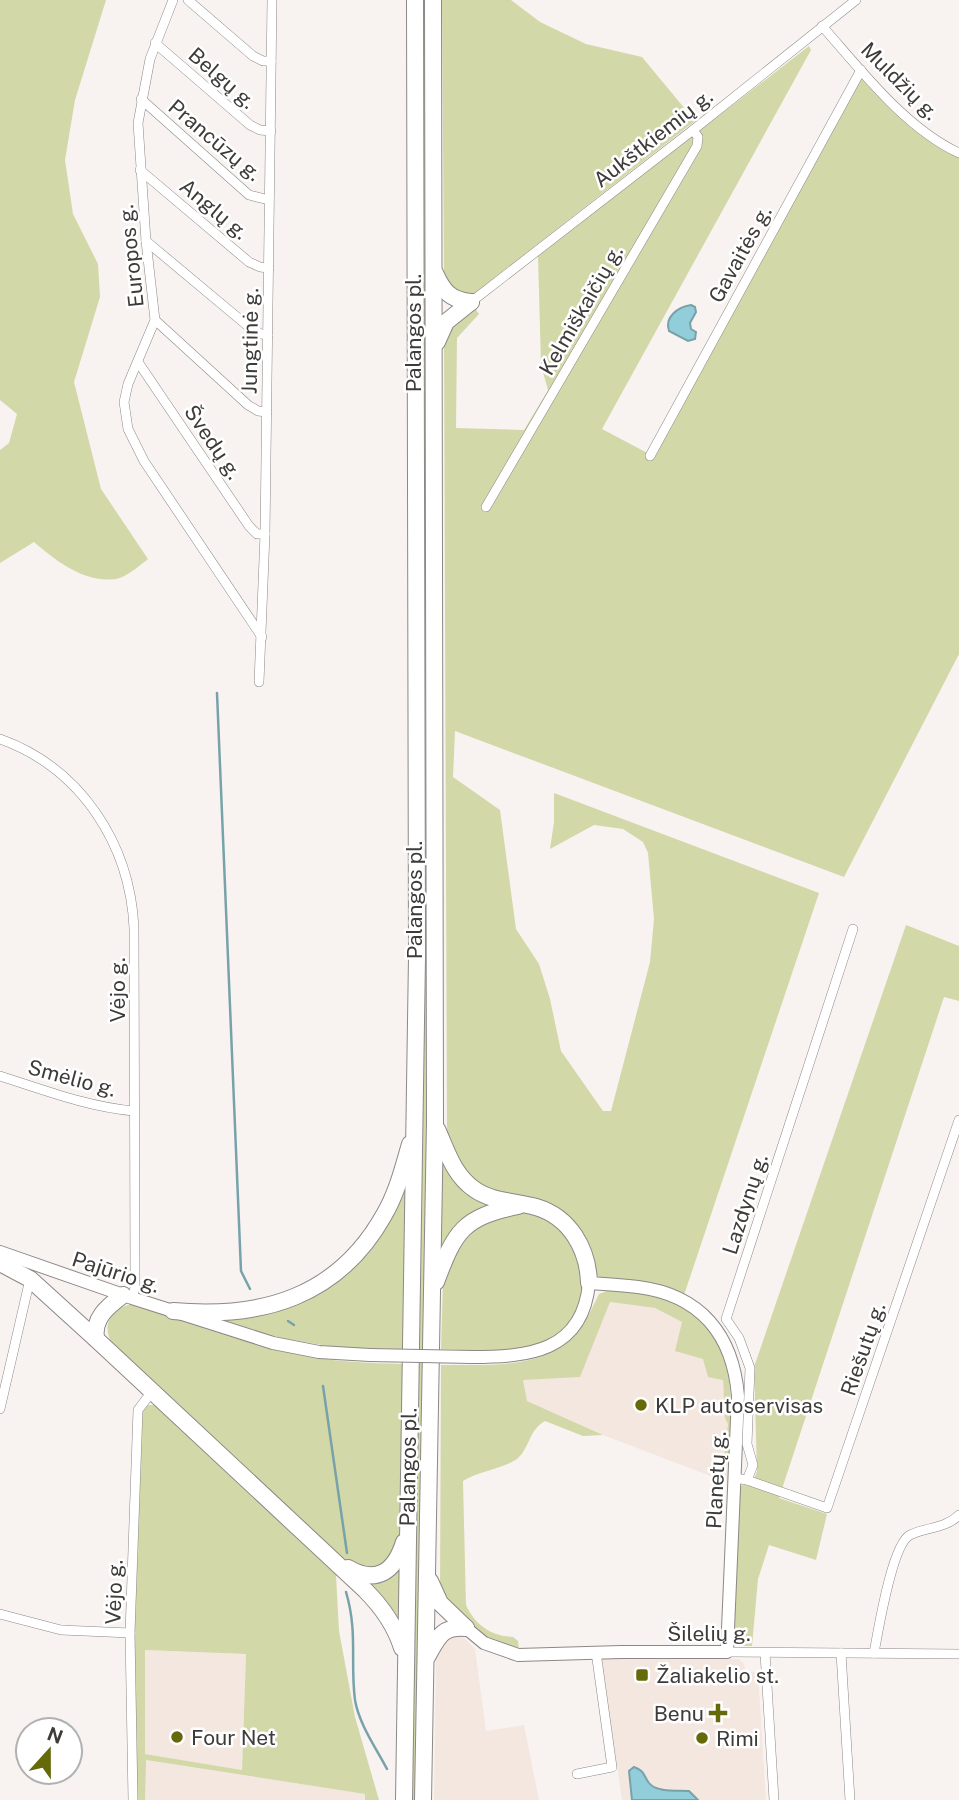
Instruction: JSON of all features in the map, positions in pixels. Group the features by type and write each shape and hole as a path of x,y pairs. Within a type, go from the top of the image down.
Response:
{"highway":[{"name":"Palangos pl.","path":"404,1800 416,1125 415,0"},
{"name":"Palangos pl.","path":"423,1800 435,1122 433,0"},
{"path":"434,270 442,289 449,296 471,302"},
{"path":"434,348 446,322 471,302"},
{"path":"435,1122 454,1167 467,1183 492,1198 545,1211 569,1228 584,1252 589,1283"},
{"path":"173,1311 226,1312 270,1307 314,1288 332,1275 369,1239 384,1216 398,1184 416,1125"},
{"path":"432,1294 446,1255 460,1231 483,1214 522,1205"},
{"path":"0,1260 30,1279 334,1560 380,1606 397,1631 407,1663"},
{"path":"96,1339 95,1327 100,1318 127,1297"},
{"path":"334,1560 357,1573 380,1574 389,1570 397,1560 409,1527"},
{"path":"427,1574 440,1603 466,1628"},
{"path":"425,1660 440,1634 450,1628 466,1628"}],"main road":[{"name":"Pajūrio g.","path":"0,1252 127,1297 292,1348 328,1353 472,1357 526,1355 553,1345 565,1336 579,1317 589,1283"},
{"name":"Pajūrio g.","path":"0,1260 47,1269"},
{"name":"Planetų g.","path":"589,1283 638,1287 680,1299 697,1310 722,1338 732,1357 738,1396 741,1479 727,1652"},
{"name":"Šilelių g.","path":"466,1628 484,1643 518,1655 727,1652"}],"street":[{"name":"Europos g.","path":"173,0 155,43 138,123 146,241 155,320 128,384 124,402 128,429 134,445 262,638"},
{"path":"188,0 253,56 263,61 271,61"},
{"name":"Jungtinė g.","path":"260,682 265,534 272,0"},
{"name":"Aukštkiemių g.","path":"471,302 694,130 856,0"},
{"name":"Muldžių g.","path":"822,26 861,70 926,134 959,153"},
{"name":"Belgų g.","path":"155,43 250,125 271,131"},
{"name":"Gavaitės g.","path":"650,456 861,70"},
{"name":"Prancūzų g.","path":"141,99 249,195 269,200"},
{"name":"Kelmiškaičių g.","path":"486,507 697,146 698,137 694,130"},
{"name":"Anglų g.","path":"140,170 249,262 268,268"},
{"path":"146,241 249,327 268,335"},
{"path":"155,320 248,405 258,411 267,412"},
{"name":"Švedų g.","path":"138,362 249,526 257,534 265,534"},
{"name":"Vėjo g.","path":"0,740 34,754 61,774 90,803 108,830 120,856 131,892 135,1277 127,1297"},
{"name":"Lazdynų g.","path":"741,1479 752,1465 747,1444 750,1368 738,1338 726,1319 853,929"},
{"name":"Smėlio g.","path":"0,1076 81,1102 134,1111"},
{"name":"Riešutų g.","path":"741,1479 827,1508 959,1120"},
{"path":"0,1409 30,1279"},
{"name":"Vėjo g.","path":"132,1800 130,1633 138,1410 153,1390"},
{"path":"874,1653 900,1544 911,1534 940,1527 959,1515"},
{"path":"0,1614 61,1630 130,1633"},
{"path":"577,1774 611,1767 596,1652"},
{"name":"Šilelių g.","path":"727,1652 959,1654"},
{"path":"765,1653 774,1800"},
{"path":"841,1653 850,1800"}],"shaded area":[{"path":"610,1302 655,1308 683,1322 703,1359 723,1380 725,1418 728,1424 724,1456 730,1458 729,1483 603,1435 527,1401 522,1380 580,1376"},
{"path":"460,1634 475,1649 486,1731 524,1725 539,1800 434,1800 436,1648 441,1638"},
{"path":"145,1650 246,1654 242,1770 145,1754"},
{"path":"601,1658 739,1659 746,1672 758,1672 766,1800 622,1800"},
{"path":"145,1760 365,1794 365,1800 145,1800"}],"green space":[{"path":"0,0 106,0 75,100 65,160 73,214 98,264 100,297 74,382 101,489 148,559 120,578 96,578 73,570 34,542 0,563 0,450 9,443 17,414 0,400"},
{"path":"421,0 428,0 428,1162 417,1800 411,1800"},
{"path":"442,0 511,0 540,22 586,44 642,57 695,121 471,296 457,296 444,275"},
{"path":"809,46 811,50 602,429 655,457 860,77 930,140 959,158 959,654 844,877 455,731 453,777 500,810 516,929 539,964 561,1051 603,1111 611,1111 650,962 654,919 648,853 643,842 623,829 594,825 550,849 554,793 819,893 684,1295 602,1279 597,1275 577,1229 498,1196 466,1176 447,1138 444,339 452,321 474,307 479,314 457,338 456,428 524,430 548,390 541,365 538,256"},
{"path":"906,925 959,946 959,1001 944,997 779,1498 827,1514 816,1560 769,1545 758,1579 752,1646 740,1646 732,1640 739,1487 754,1479 757,1471 754,1367"},
{"path":"441,1153 499,1204 440,1258"},
{"path":"407,1175 403,1349 341,1348 285,1339 213,1318 333,1282"},
{"path":"507,1211 543,1217 565,1234 574,1247 583,1279 578,1310 570,1324 558,1336 531,1347 501,1351 441,1349 443,1280 467,1230"},
{"path":"614,1288 663,1297 688,1310 706,1325 718,1343 730,1386 730,1458 724,1456 728,1424 725,1418 723,1380 708,1377 703,1359 675,1351 682,1322 655,1308 610,1302 580,1377 523,1380 527,1401 603,1435 583,1436 545,1421 536,1429 523,1453 515,1460 463,1481 466,1605 479,1624 491,1632 513,1637 518,1641 519,1650 481,1636 440,1592 441,1365 515,1363 550,1353 565,1344 578,1331 599,1294"},
{"path":"131,1304 237,1339 280,1350 339,1361 403,1364 399,1542 382,1568 357,1569 335,1553 113,1346 109,1338 109,1319 117,1310"},
{"path":"154,1405 160,1410 336,1575 339,1631 355,1717 379,1800 365,1800 365,1794 146,1760 145,1800 135,1800 134,1652 142,1409","holes":["145,1650 246,1654 242,1770 145,1754"]},
{"path":"403,1559 401,1626 362,1582"}],"water":[{"path":"691,305 696,312 690,323 691,329 696,332 695,339 688,341 669,331 668,326 673,313"},
{"path":"634,1767 642,1772 653,1786 663,1790 689,1791 698,1800 632,1800 629,1771"}],"waterway":[{"path":"217,693 241,1271 250,1289"},
{"path":"288,1321 294,1325"},
{"path":"323,1386 347,1553"},
{"path":"346,1592 352,1620 357,1709 387,1769"}],"place":[{"name":"KLP autoservisas","path":"641,1405"},
{"name":"Žaliakelio st.","path":"642,1675"},
{"name":"Benu","path":"718,1713"},
{"name":"Four Net","path":"177,1737"},
{"name":"Rimi","path":"702,1738"}]}
